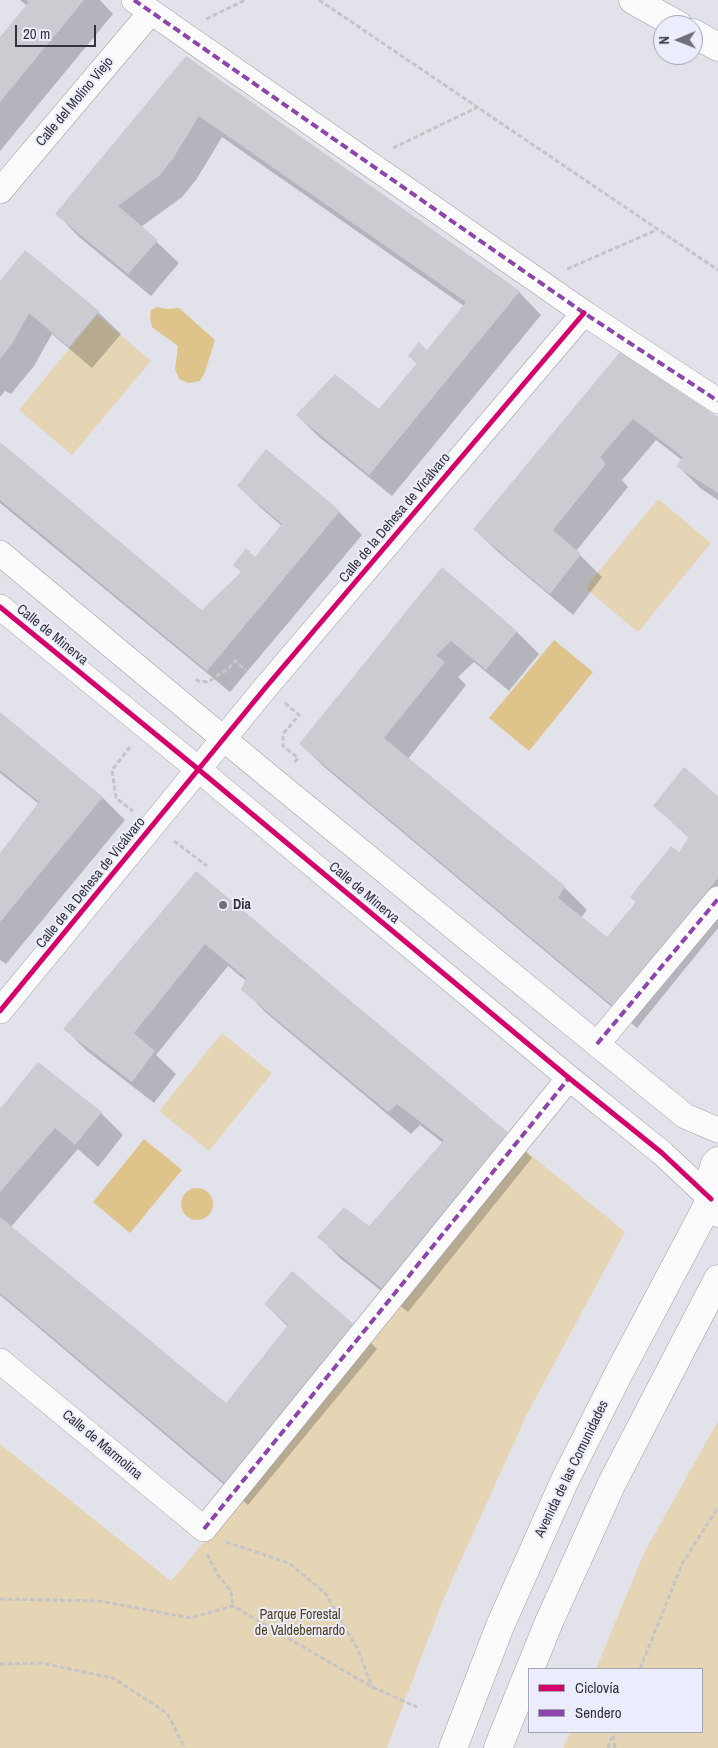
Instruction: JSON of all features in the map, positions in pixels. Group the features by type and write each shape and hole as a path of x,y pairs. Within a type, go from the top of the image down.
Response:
{"street":[{"path":"632,0 660,15"},
{"path":"143,6 538,282 718,400"},
{"name":"Calle del Molino Viejo","path":"0,191 143,6"},
{"path":"703,39 718,47"},
{"name":"Calle de la Dehesa de Vicálvaro","path":"224,739 584,313"},
{"path":"0,552 224,739 685,1116 718,1130"},
{"name":"Calle de Minerva","path":"0,607 662,1153 714,1206"},
{"path":"198,769 224,739"},
{"name":"Calle de la Dehesa de Vicálvaro","path":"0,1010 198,769"},
{"path":"597,1044 718,899"},
{"path":"204,1529 569,1078"},
{"path":"714,1206 710,1181 715,1164 718,1161"},
{"name":"Avenida de las Comunidades","path":"453,1748 500,1626 565,1480 619,1373 714,1206"},
{"path":"531,1668 549,1622 612,1482 718,1279"},
{"name":"Calle de Marmolina","path":"0,1361 204,1529"},
{"path":"498,1748 528,1675"}],"path":[{"path":"178,32 245,0"},
{"path":"319,0 718,270"},
{"path":"365,161 478,108"},
{"path":"538,282 658,230"},
{"path":"193,676 198,681 208,682 228,669 235,661 248,672"},
{"path":"282,700 298,715 283,734 283,746 298,758"},
{"path":"135,741 112,770 116,798 137,815"},
{"path":"171,838 207,866"},
{"path":"640,1668 682,1564 718,1507"},
{"path":"204,1529 205,1550 218,1574 232,1591 233,1606"},
{"path":"204,1529 218,1539 289,1563 326,1594 358,1650 372,1687"},
{"path":"0,1599 100,1601 190,1618 233,1606 372,1687 417,1707"},
{"path":"0,1664 41,1663 113,1678 167,1713 185,1748"},
{"path":"608,1748 614,1734"},
{"path":"614,1734 615,1748"}],"green space":[{"path":"97,315 151,361 72,455 19,410"},
{"path":"658,499 711,543 638,632 585,588"},
{"path":"222,1033 272,1073 209,1151 159,1111"},
{"name":"Parque Forestal de Valdebernardo","path":"526,1151 625,1232 527,1414 443,1600 387,1748 0,1748 0,1444 171,1581 340,1382"},
{"path":"718,1421 718,1748 563,1748 570,1733 703,1733 703,1668 596,1668 644,1553"}],"shaded area":[{"path":"157,307 167,309 179,308 215,340 205,372 200,381 188,383 179,379 175,369 178,346 152,327 151,310"},
{"path":"554,640 593,672 529,751 489,718"},
{"path":"144,1139 182,1170 130,1233 93,1202"},
{"path":"197,1188 203,1189 208,1193 212,1198 212,1210 208,1215 203,1219 197,1220 191,1219 186,1215 182,1210 181,1204 182,1198 186,1193 191,1189"}],"building":[{"path":"26,0 84,0 0,102 0,37 29,2"},
{"path":"186,56 520,291 369,475 296,415 335,374 379,409 417,363 408,356 419,342 427,350 466,302 199,116 174,157 160,175 118,206 158,240 128,274 55,214"},
{"path":"25,250 99,311 69,347 29,313 12,344 0,359 0,281"},
{"path":"620,352 718,417 718,493 676,466 683,457 633,419 600,457 606,464 553,530 581,554 550,594 473,529"},
{"path":"0,442 202,610 241,572 233,565 246,548 255,557 282,524 237,486 266,449 340,511 207,671 0,500"},
{"path":"442,567 517,631 486,670 451,641 436,655 445,662 384,738 565,886 558,898 607,937 636,902 630,897 671,846 679,852 689,837 653,806 684,767 718,796 718,878 614,1007 299,744"},
{"path":"0,712 103,797 0,922 0,853 39,802 0,770"},
{"path":"196,871 511,1135 385,1291 317,1237 344,1207 369,1226 444,1140 397,1104 388,1112 241,990 246,978 205,944 134,1033 155,1051 132,1082 63,1029"},
{"path":"38,1062 102,1112 75,1145 55,1128 0,1192 0,1109"},
{"path":"0,1217 226,1403 288,1325 264,1304 292,1271 356,1326 226,1484 0,1293"}],"marked path":[{"path":"134,0 584,313 718,401"},
{"path":"597,1044 718,899"},
{"path":"204,1529 569,1078"}],"cycle path":[{"path":"0,1011 266,687 584,313"},
{"path":"0,607 662,1153 711,1199"}],"place":[{"name":"Dia","path":"223,905"}]}
